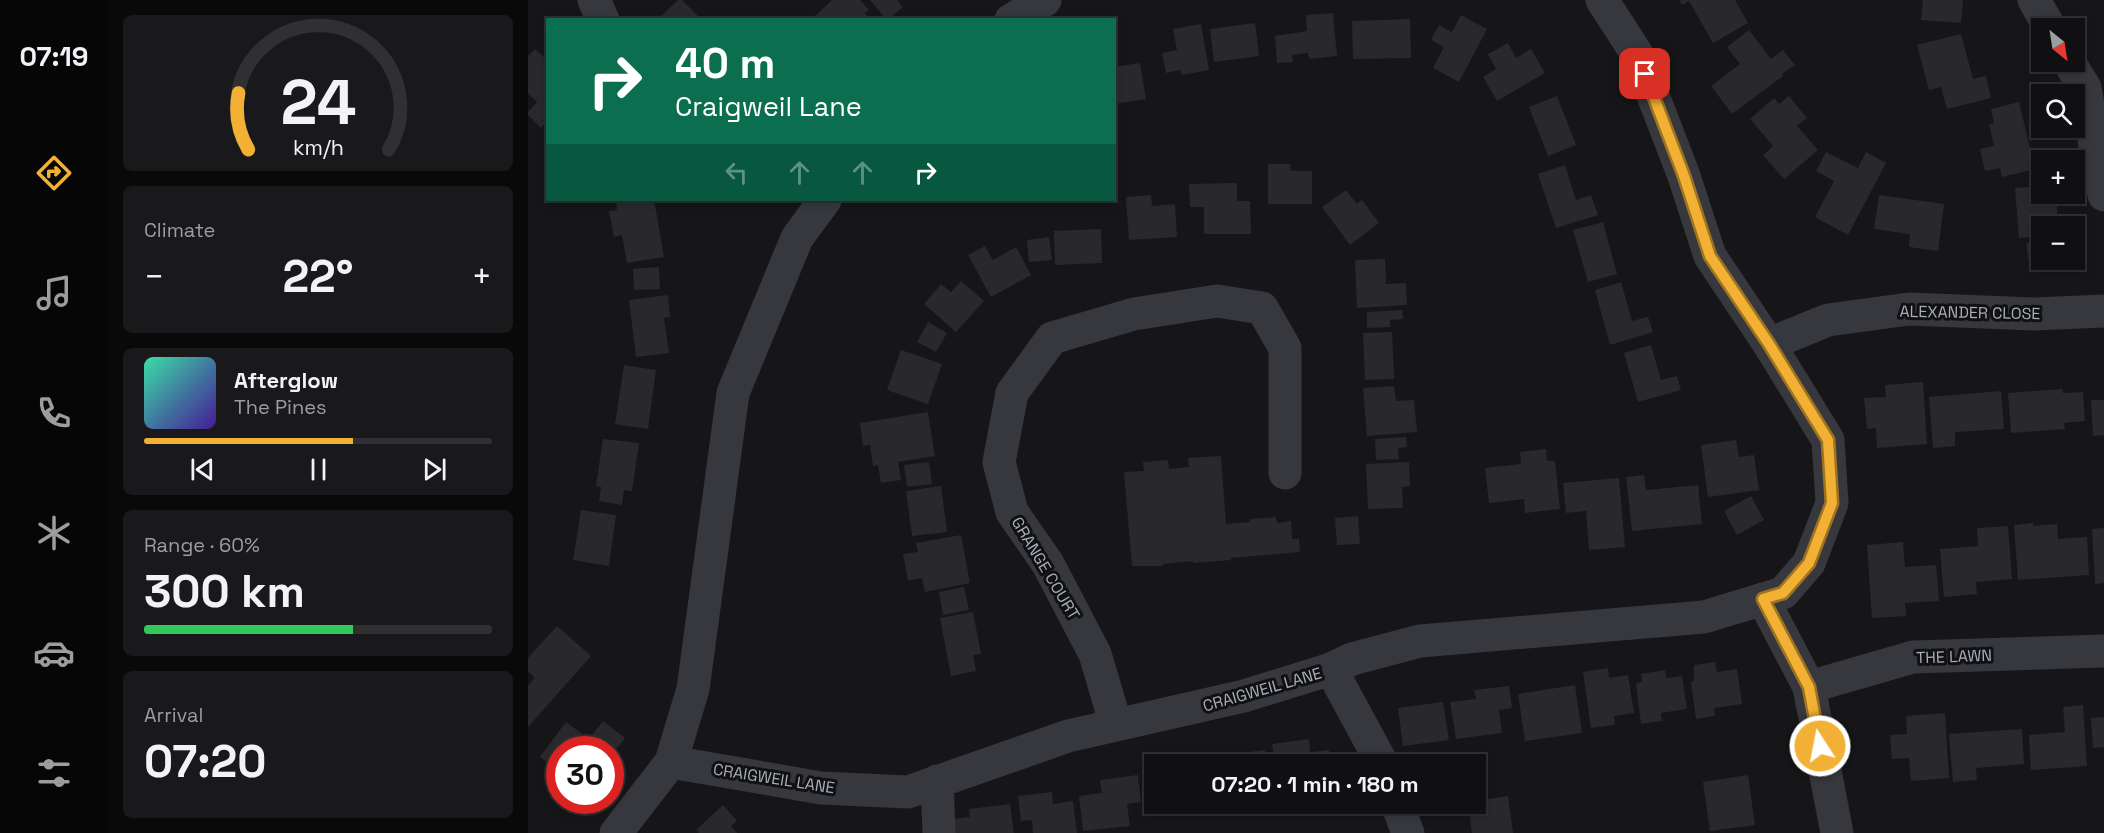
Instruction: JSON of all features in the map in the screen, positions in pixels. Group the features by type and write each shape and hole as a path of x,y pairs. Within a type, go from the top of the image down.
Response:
{"street":[{"path":"594,0 602,18"},
{"path":"1014,18 1045,0"},
{"name":"CRAIGWEIL LANE","path":"671,762 821,788 908,792 1068,736 1244,696 1331,669 1352,659 1420,642 1704,617 1783,593 1809,563 1832,503 1828,440 1769,344 1710,256 1684,176 1637,54 1602,0"},
{"path":"2034,0 2044,18"},
{"path":"2075,72 2085,88 2104,195"},
{"path":"616,833 671,762 693,689 733,393 797,238 824,201"},
{"name":"GRANGE COURT","path":"1116,725 1095,654 1048,564 1012,512 999,462 1012,393 1052,339 1134,314 1217,301 1262,308 1285,348 1285,473"},
{"name":"ALEXANDER CLOSE","path":"1769,344 1828,320 1909,309 2034,314 2104,311"},
{"path":"1763,599 1809,687 1838,833"},
{"name":"THE LAWN","path":"1809,687 1913,657 2104,651"},
{"path":"1331,669 1377,754"},
{"path":"937,781 939,833"},
{"path":"1401,814 1408,833"}],"building":[{"path":"678,0 682,0 700,18 659,18"},
{"path":"832,0 860,0 869,10 865,13 868,18 813,18"},
{"path":"870,0 897,0 903,7 889,18 885,18"},
{"path":"1679,0 1735,0 1748,23 1713,43 1689,1 1682,5"},
{"path":"1923,0 1963,0 1961,23 1921,20"},
{"path":"1333,13 1337,56 1309,59 1308,53 1292,55 1293,62 1277,63 1275,36 1307,31 1306,15"},
{"path":"1461,15 1487,29 1459,82 1433,68 1444,47 1431,40 1439,25 1452,32"},
{"path":"1410,19 1411,58 1353,59 1352,21"},
{"path":"1255,23 1259,56 1214,62 1210,29"},
{"path":"1201,24 1209,70 1182,75 1180,70 1166,73 1162,53 1177,50 1173,29"},
{"path":"1749,30 1771,59 1783,50 1795,65 1732,114 1711,86 1740,64 1727,47"},
{"path":"1961,34 1973,79 1986,76 1991,98 1947,109 1941,87 1929,90 1917,45"},
{"path":"1508,43 1516,58 1531,49 1545,73 1497,101 1483,77 1496,69 1488,54"},
{"path":"535,49 546,59 546,122 541,128 528,115 537,102 528,93 528,56"},
{"path":"1140,63 1146,99 1116,104 1116,67"},
{"path":"1557,96 1576,145 1548,156 1529,107"},
{"path":"1789,96 1807,118 1797,126 1818,150 1784,179 1763,155 1773,146 1750,119 1774,98 1779,104"},
{"path":"2019,102 2031,152 2031,170 2002,177 2000,168 1985,171 1980,149 1994,146 1989,124 1994,123 1991,109"},
{"path":"1826,152 1858,168 1866,152 1886,163 1848,235 1815,217 1834,181 1816,171"},
{"path":"1268,164 1290,164 1291,171 1312,171 1312,204 1268,204"},
{"path":"1565,165 1576,200 1591,195 1598,215 1556,228 1538,174"},
{"path":"1237,183 1237,201 1250,201 1251,234 1204,234 1204,207 1190,207 1189,184"},
{"path":"2031,187 2031,204 2057,204 2057,216 2031,216 2031,237 2019,238 2015,188"},
{"path":"1346,190 1357,204 1362,200 1379,223 1350,245 1322,207"},
{"path":"1151,195 1152,206 1175,204 1177,237 1129,240 1126,197"},
{"path":"1879,195 1944,204 1938,251 1909,247 1910,234 1874,229"},
{"path":"616,201 654,201 664,257 627,263 622,235 614,237 609,211 617,210"},
{"path":"1603,222 1617,274 1588,282 1573,230"},
{"path":"1101,229 1102,263 1055,265 1054,231"},
{"path":"1049,237 1052,260 1029,262 1027,240"},
{"path":"2026,243 2031,243 2031,264 2029,264"},
{"path":"985,246 993,260 1016,247 1031,275 991,297 968,255"},
{"path":"1385,259 1386,284 1406,283 1407,305 1357,308 1355,260"},
{"path":"659,267 660,289 634,290 633,269"},
{"path":"961,281 984,301 956,332 924,304 941,284 951,292"},
{"path":"1621,282 1632,321 1648,317 1653,332 1610,345 1595,290"},
{"path":"668,295 670,317 664,318 669,353 636,357 629,300"},
{"path":"1402,310 1403,319 1390,320 1390,327 1367,328 1367,312"},
{"path":"928,322 947,333 936,352 917,342"},
{"path":"1392,332 1394,379 1365,380 1363,333"},
{"path":"1651,345 1661,380 1677,376 1681,390 1638,402 1624,353"},
{"path":"901,350 942,364 928,404 887,390"},
{"path":"624,365 656,370 648,429 615,424"},
{"path":"1923,382 1927,444 1877,448 1876,428 1867,429 1864,398 1886,397 1885,385"},
{"path":"1394,386 1396,401 1414,400 1417,432 1367,436 1363,388"},
{"path":"2062,389 2063,393 2083,392 2085,421 2064,423 2065,429 2011,433 2008,393"},
{"path":"2001,391 2004,429 1955,432 1955,446 1933,448 1929,397"},
{"path":"2091,400 2104,400 2104,435 2093,436"},
{"path":"928,412 935,456 898,462 901,480 881,483 878,465 873,466 870,445 863,446 860,423"},
{"path":"1406,437 1407,447 1398,448 1399,459 1376,460 1375,439"},
{"path":"603,439 639,443 632,491 624,490 622,505 599,501 601,487 596,486"},
{"path":"1736,440 1739,457 1754,455 1759,490 1708,497 1701,445"},
{"path":"1546,449 1547,461 1555,461 1560,509 1525,513 1524,499 1489,503 1485,468 1521,464 1520,452"},
{"path":"1221,456 1226,524 1276,517 1277,523 1291,521 1292,539 1299,539 1300,552 1231,558 1231,560 1163,564 1163,566 1132,566 1124,472 1144,471 1143,462 1168,460 1169,469 1189,467 1188,458"},
{"path":"929,462 932,484 907,487 904,465"},
{"path":"1409,462 1410,486 1402,487 1403,508 1368,509 1366,464"},
{"path":"1644,475 1646,490 1698,485 1702,524 1632,531 1626,477"},
{"path":"1619,478 1625,547 1589,550 1586,511 1566,513 1563,483"},
{"path":"941,486 947,532 912,536 906,491"},
{"path":"1751,496 1764,520 1737,535 1724,511"},
{"path":"581,510 616,515 609,566 573,560"},
{"path":"1358,516 1360,544 1337,545 1335,518"},
{"path":"2033,523 2033,526 2057,524 2058,539 2087,537 2089,575 2018,580 2014,525"},
{"path":"2008,526 2012,579 1976,582 1977,594 1944,597 1940,549 1978,546 1977,528"},
{"path":"2104,528 2104,583 2095,584 2092,529"},
{"path":"961,535 970,583 925,592 922,578 908,581 903,554 918,552 916,543"},
{"path":"1903,542 1905,567 1936,565 1939,601 1905,603 1906,616 1872,618 1867,545"},
{"path":"964,587 969,610 943,615 939,592"},
{"path":"973,612 981,654 973,655 976,671 951,676 940,618"},
{"path":"557,626 591,656 528,727 528,686 535,678 528,671 528,658"},
{"path":"1715,662 1717,672 1737,669 1742,704 1714,708 1715,716 1696,719 1691,682 1694,681 1694,665"},
{"path":"1608,668 1609,678 1628,675 1634,713 1614,716 1615,725 1591,728 1583,672"},
{"path":"1665,670 1666,678 1682,676 1687,709 1661,713 1662,721 1641,724 1636,683 1642,682 1641,674"},
{"path":"1575,685 1582,733 1525,741 1518,694"},
{"path":"1509,686 1512,708 1499,710 1502,733 1456,739 1450,702 1476,699 1474,690"},
{"path":"1443,702 1449,740 1403,746 1398,708"},
{"path":"2083,705 2087,766 2031,770 2029,735 2065,732 2063,707"},
{"path":"1945,713 1949,778 1911,781 1909,758 1892,759 1890,735 1907,734 1906,716"},
{"path":"2104,717 2104,747 2093,748 2091,718"},
{"path":"603,721 622,736 591,736"},
{"path":"566,722 585,736 556,736"},
{"path":"2022,729 2024,764 1976,768 1977,780 1953,782 1949,734"},
{"path":"1309,739 1310,752 1329,750 1330,754 1273,754 1272,744"},
{"path":"546,749 546,762 540,757"},
{"path":"1265,750 1266,754 1232,754"},
{"path":"1138,775 1141,802 1127,804 1130,826 1083,831 1079,796 1102,793 1100,780"},
{"path":"1748,775 1755,825 1710,831 1703,782"},
{"path":"1052,792 1053,804 1073,801 1077,833 1033,833 1032,820 1021,821 1018,796"},
{"path":"1508,796 1513,833 1472,833 1469,814 1486,814 1486,799"},
{"path":"1010,804 1014,833 955,833 953,819 970,817 969,809"},
{"path":"723,805 737,821 731,826 737,833 699,833 696,830"}],"route":[{"path":"1645,74 1684,176 1710,256 1769,344 1828,440 1832,503 1809,563 1783,593 1763,599 1809,687 1820,746"}]}
